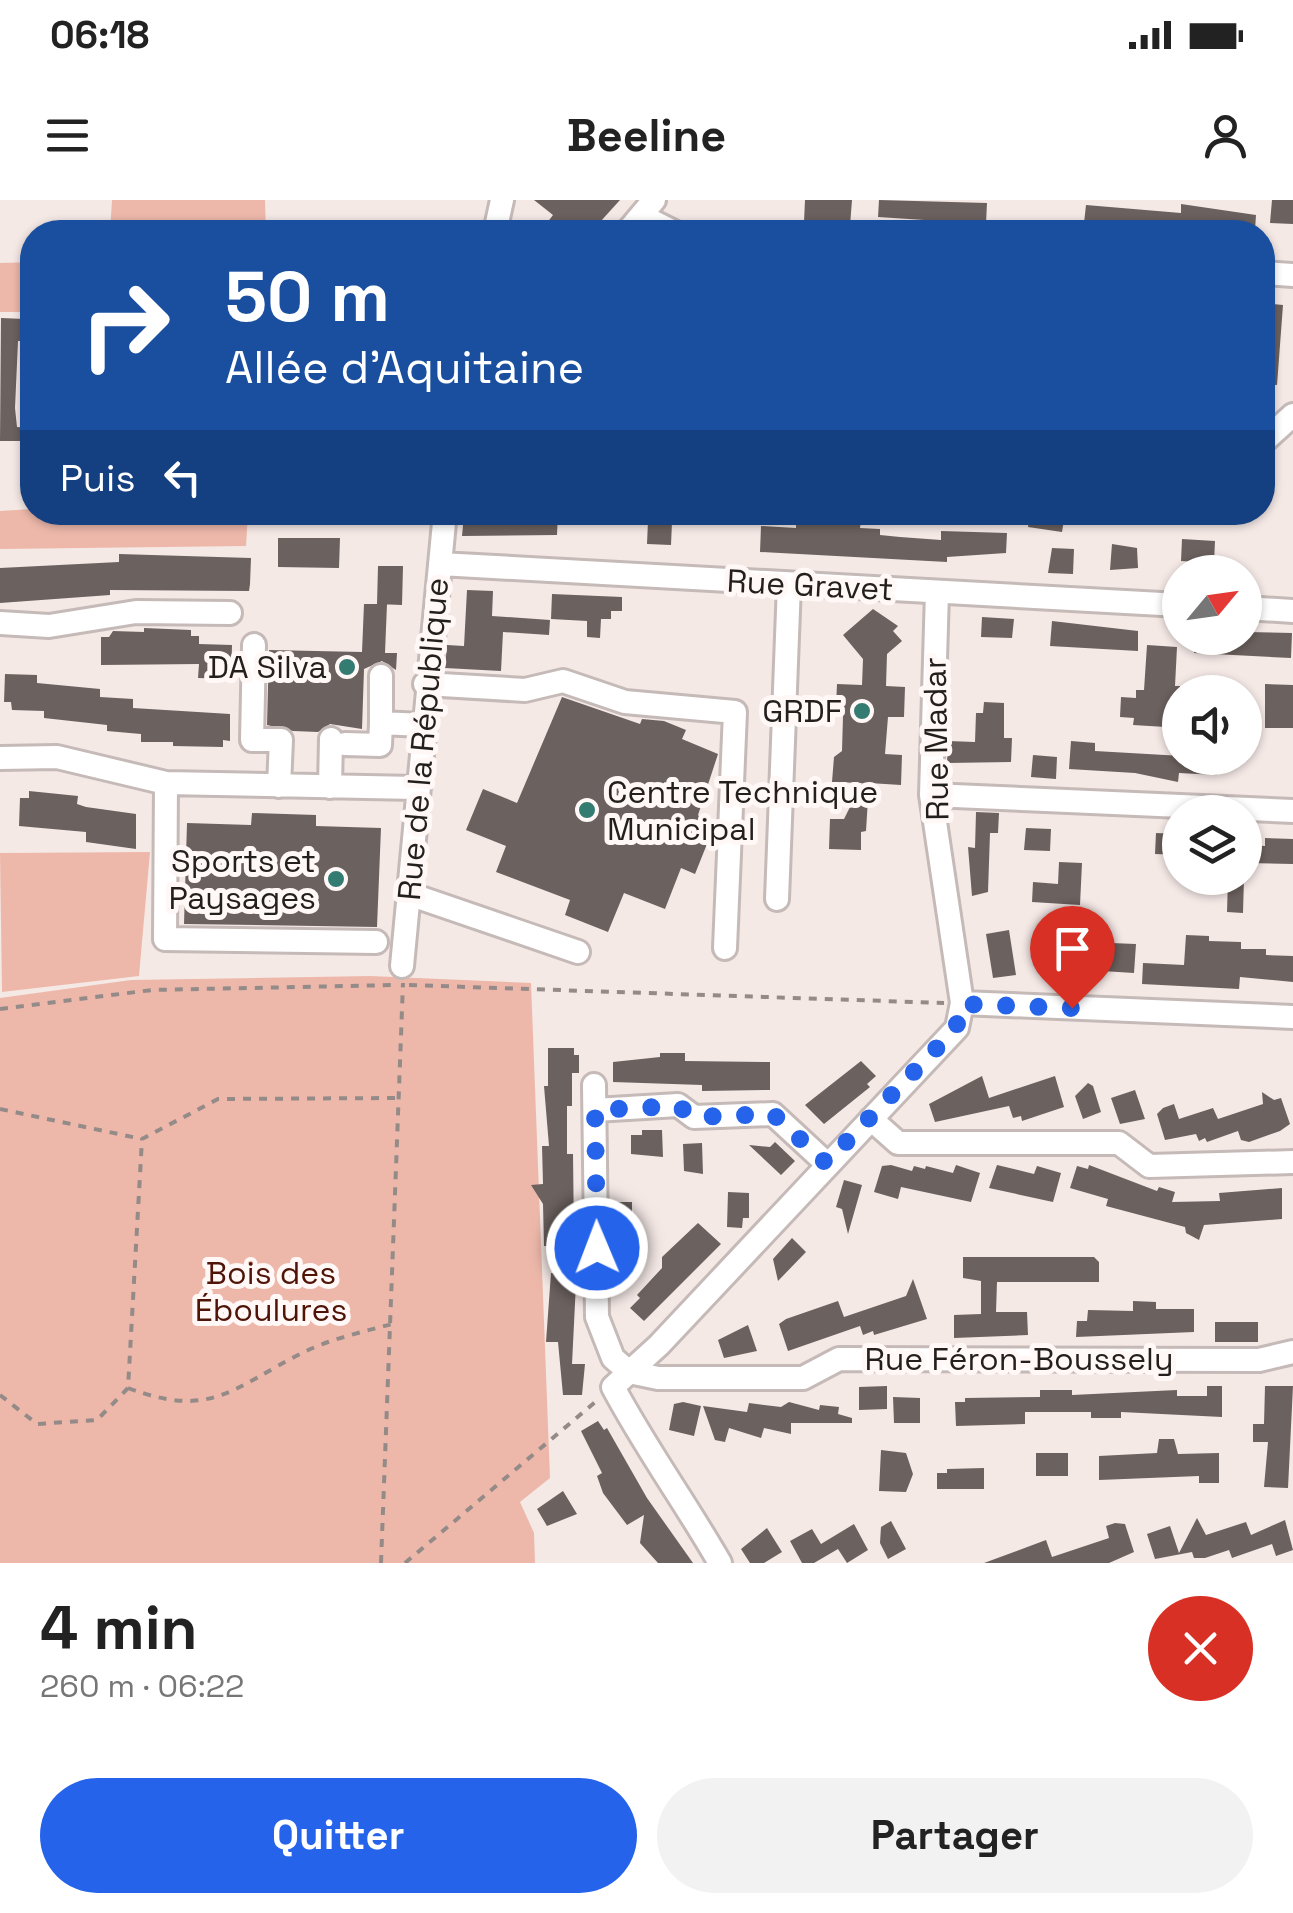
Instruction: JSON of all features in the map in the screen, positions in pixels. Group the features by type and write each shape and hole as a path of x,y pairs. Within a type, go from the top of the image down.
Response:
{"street":[{"name":"Rue de la République","path":"402,975 416,788 444,525"},
{"name":"Rue Gravet","path":"440,564 1162,604"},
{"path":"777,899 788,584"},
{"name":"Rue Madar","path":"937,592 931,795 962,1004"},
{"path":"1262,609 1293,611"},
{"path":"0,623 49,626 136,612 221,619"},
{"path":"254,645 252,740 281,740 287,786"},
{"path":"330,787 338,741 380,745 382,676"},
{"path":"426,684 525,690 563,681 625,702 735,712 725,948"},
{"path":"381,724 422,725"},
{"path":"287,786 295,737"},
{"path":"0,758 57,757 166,783 416,788"},
{"path":"166,783 165,939 376,942"},
{"path":"931,795 1293,810"},
{"path":"409,894 578,952"},
{"path":"621,1380 956,1028 962,1004 1293,1017"},
{"path":"594,1085 598,1318 656,1466 678,1490 720,1563"},
{"path":"595,1110 678,1106 694,1117 773,1114 826,1163"},
{"path":"871,1119 898,1144 1119,1143 1149,1166 1293,1162"},
{"name":"Rue Féron-Boussely","path":"621,1380 803,1378 839,1360 1250,1360 1293,1352"}],"path":[{"path":"381,1563 402,975"},
{"path":"0,1008 152,990 402,975 962,1004"},
{"path":"0,1110 142,1139 218,1099 398,1098"},
{"path":"0,1395 38,1424 97,1420 128,1388 142,1139"},
{"path":"128,1388 168,1403 225,1397 301,1353 392,1324"},
{"path":"405,1563 621,1380"}],"green space":[{"path":"112,200 265,200 266,220 111,220"},
{"path":"20,262 20,312 0,312 0,263"},
{"path":"20,510 20,525 247,525 246,546 0,549 0,511"},
{"path":"150,852 139,976 2,992 0,853"},
{"name":"Bois des Éboulures","path":"370,976 531,983 550,1478 520,1502 534,1533 535,1563 0,1563 0,998 131,980"}],"building":[{"path":"534,200 620,200 602,220 549,220 553,215"},
{"path":"805,200 852,200 850,220 804,220"},
{"path":"879,200 987,203 986,220 878,217"},
{"path":"1272,200 1293,200 1293,224 1270,220"},
{"path":"1181,204 1256,215 1256,220 1084,220 1086,205 1181,213"},
{"path":"1275,304 1283,305 1275,385"},
{"path":"1,318 20,319 15,408 20,441 0,441"},
{"path":"463,525 557,525 557,535 462,536"},
{"path":"648,525 672,525 671,545 647,544"},
{"path":"860,525 860,528 880,529 880,535 941,540 941,531 1007,533 1006,553 947,557 947,562 760,552 761,526"},
{"path":"1028,525 1063,525 1062,532"},
{"path":"278,538 340,538 339,568 278,567"},
{"path":"1182,539 1215,541 1214,555 1181,555"},
{"path":"1112,544 1137,548 1138,568 1110,570"},
{"path":"1052,548 1074,549 1073,574 1048,573"},
{"path":"119,554 251,558 249,591 110,590 110,595 0,603 0,568 119,562"},
{"path":"378,566 403,566 402,605 377,604"},
{"path":"467,590 493,591 492,616 550,620 549,635 503,632 501,671 445,668 447,645 464,646"},
{"path":"552,594 622,597 622,611 611,611 611,619 601,619 600,638 587,637 587,621 551,619"},
{"path":"364,604 387,604 385,653 397,653 396,670 382,661 364,669 362,729 330,724 318,732 293,731 267,725 269,650 362,652"},
{"path":"873,609 898,626 893,631 902,641 887,654 886,686 905,687 904,717 888,717 885,754 902,755 901,785 869,783 861,850 829,849 830,819 844,819 862,783 832,782 834,757 842,751 843,716 836,707 837,684 862,685 863,659 843,635"},
{"path":"982,617 1014,619 1012,638 981,637"},
{"path":"1052,621 1138,631 1138,651 1050,646"},
{"path":"144,628 191,630 191,636 199,636 199,644 232,645 231,679 198,678 199,664 101,665 101,637 109,637 113,631 144,632"},
{"path":"1262,632 1292,633 1291,658 1233,655 1262,655"},
{"path":"1147,645 1162,646 1162,655 1177,655 1176,675 1162,675 1162,727 1133,725 1134,718 1120,717 1121,697 1136,698 1136,690 1144,690"},
{"path":"5,674 37,675 37,683 100,689 100,697 133,699 133,708 230,714 230,741 223,740 223,747 141,742 141,734 107,731 107,725 44,718 44,711 12,710 11,702 4,702"},
{"path":"1265,684 1293,685 1293,728 1265,728"},
{"name":"Centre Technique Municipal","path":"562,697 640,724 642,719 664,721 686,730 682,739 718,754 698,815 706,825 701,842 707,844 695,874 681,868 665,909 624,893 608,932 565,915 570,900 496,872 506,846 466,830 483,789 517,803"},
{"path":"984,702 1004,703 1004,738 1012,738 1011,762 947,763 948,741 975,742 976,713 983,713"},
{"path":"1071,741 1095,743 1095,751 1162,755 1162,775 1179,775 1178,782 1135,773 1069,769"},
{"path":"1033,755 1057,757 1056,779 1031,777"},
{"path":"29,791 78,796 77,804 86,807 136,814 136,849 86,842 86,832 19,826 20,798 29,798"},
{"path":"976,812 999,813 998,833 990,833 988,892 972,896 968,847 975,848"},
{"path":"252,813 316,815 316,826 381,828 377,927 184,924 187,823 251,825"},
{"path":"1026,828 1051,829 1050,851 1024,850"},
{"path":"1156,833 1162,833 1162,854 1155,854"},
{"path":"1265,838 1293,839 1293,864 1262,863"},
{"path":"1059,862 1082,863 1080,905 1032,902 1033,882 1058,884"},
{"path":"1228,895 1244,895 1243,913 1227,912"},
{"path":"1039,928 1068,932 1064,958 1035,953"},
{"path":"1009,930 1016,975 993,978 986,934"},
{"path":"1186,935 1209,936 1209,941 1241,942 1241,949 1266,949 1266,955 1293,956 1293,982 1240,977 1239,989 1142,984 1143,963 1184,965"},
{"path":"1111,943 1136,944 1134,973 1102,971 1100,981 1070,976 1073,954 1110,960"},
{"path":"548,1048 574,1048 574,1055 579,1055 579,1073 572,1073 572,1106 567,1106 567,1154 573,1154 574,1239 570,1239 570,1246 544,1246 543,1204 531,1185 543,1184 542,1146 549,1146 544,1086 548,1086"},
{"path":"660,1053 685,1053 685,1061 770,1062 770,1090 702,1091 702,1085 613,1082 613,1062 660,1057"},
{"path":"861,1061 876,1076 867,1084 870,1087 824,1124 805,1105"},
{"path":"982,1076 989,1098 1055,1076 1064,1107 1022,1121 1021,1116 1013,1118 1009,1106 935,1122 929,1104"},
{"path":"1088,1083 1093,1086 1101,1112 1083,1119 1075,1096"},
{"path":"1135,1090 1145,1119 1120,1124 1111,1098"},
{"path":"1262,1092 1274,1100 1281,1098 1290,1124 1280,1131 1249,1142 1241,1140 1238,1131 1207,1142 1205,1138 1199,1141 1196,1134 1165,1140 1157,1114 1163,1108 1174,1104 1179,1119 1213,1108 1218,1119 1263,1104"},
{"path":"642,1130 662,1130 663,1157 631,1154 631,1135 642,1135"},
{"path":"775,1142 795,1161 781,1175 749,1145 770,1147"},
{"path":"702,1143 703,1174 684,1171 683,1144"},
{"path":"956,1165 980,1173 971,1202 901,1187 898,1199 874,1192 882,1166 912,1171 914,1166 926,1166 953,1173"},
{"path":"997,1165 1034,1174 1037,1166 1061,1173 1053,1202 989,1188"},
{"path":"1089,1165 1157,1191 1159,1187 1175,1192 1172,1202 1220,1201 1219,1193 1282,1188 1282,1219 1204,1225 1199,1240 1186,1233 1185,1227 1106,1206 1108,1199 1070,1188 1077,1166 1088,1169"},
{"path":"844,1180 862,1185 848,1234 842,1209 836,1207"},
{"path":"728,1192 749,1193 749,1218 743,1218 742,1228 727,1227"},
{"path":"612,1202 632,1202 632,1233 613,1230"},
{"path":"698,1223 721,1244 644,1321 630,1308 640,1298 637,1295 662,1268 662,1257"},
{"path":"792,1238 806,1252 778,1281 773,1259"},
{"path":"963,1257 1094,1257 1099,1262 1099,1282 997,1282 996,1312 1027,1312 1028,1335 954,1338 954,1315 981,1314 981,1281 963,1278"},
{"path":"551,1273 570,1273 570,1283 576,1283 572,1364 585,1364 582,1395 563,1395 558,1342 546,1342"},
{"path":"913,1279 927,1319 874,1335 873,1331 863,1335 860,1326 788,1351 779,1324 786,1319 838,1301 844,1317 906,1296"},
{"path":"1133,1301 1156,1302 1156,1309 1194,1309 1194,1332 1076,1337 1077,1321 1087,1321 1088,1310 1133,1311"},
{"path":"1215,1322 1258,1322 1258,1342 1215,1342"},
{"path":"748,1325 757,1351 724,1358 718,1340"},
{"path":"887,1386 887,1409 859,1410 859,1387"},
{"path":"1207,1386 1222,1386 1222,1417 1121,1412 1121,1418 1091,1418 1091,1412 1025,1412 1025,1424 956,1426 955,1402 965,1402 965,1398 1040,1397 1040,1390 1072,1390 1072,1395 1177,1390 1177,1396 1207,1396"},
{"path":"1265,1386 1293,1386 1288,1488 1264,1487 1268,1442 1253,1442 1253,1424 1264,1424"},
{"path":"893,1397 920,1398 920,1423 894,1423"},
{"path":"789,1402 819,1410 820,1405 839,1407 838,1414 852,1418 852,1423 791,1423 791,1434 764,1428 761,1438 729,1428 725,1442 715,1440 703,1406 747,1412 749,1403 781,1407"},
{"path":"674,1404 701,1406 694,1436 669,1430"},
{"path":"598,1421 604,1430 607,1428 647,1498 693,1563 658,1563 640,1543 644,1515 627,1525 603,1493 597,1476 602,1473 581,1431"},
{"path":"1159,1439 1174,1439 1178,1454 1219,1453 1219,1483 1199,1483 1199,1476 1099,1480 1099,1456 1157,1453"},
{"path":"881,1450 906,1453 913,1474 906,1492 879,1491"},
{"path":"1036,1453 1068,1453 1068,1476 1036,1476"},
{"path":"984,1468 984,1489 937,1489 937,1473"},
{"path":"563,1491 577,1514 547,1526 537,1509"},
{"path":"1197,1518 1206,1535 1246,1522 1251,1535 1285,1520 1293,1550 1276,1556 1272,1544 1232,1558 1229,1550 1205,1558 1194,1558 1192,1552 1155,1559 1147,1534 1170,1526 1179,1553"},
{"path":"891,1521 906,1549 888,1559 880,1543 881,1527"},
{"path":"854,1524 868,1550 847,1563 838,1549 814,1563 802,1563 790,1541 812,1529 821,1544"},
{"path":"1125,1524 1134,1552 1109,1563 984,1563 1046,1540 1052,1557 1109,1538 1106,1526"},
{"path":"767,1528 782,1552 764,1563 750,1563 741,1549"}],"place":[{"name":"DA Silva","path":"347,667"},
{"name":"GRDF","path":"862,711"},
{"name":"Centre Technique Municipal","path":"587,810"},
{"name":"Sports et Paysages","path":"336,879"}],"route":[{"path":"597,1248 595,1110 678,1106 694,1117 773,1114 826,1163 956,1028 962,1004 1072,1008"}]}
